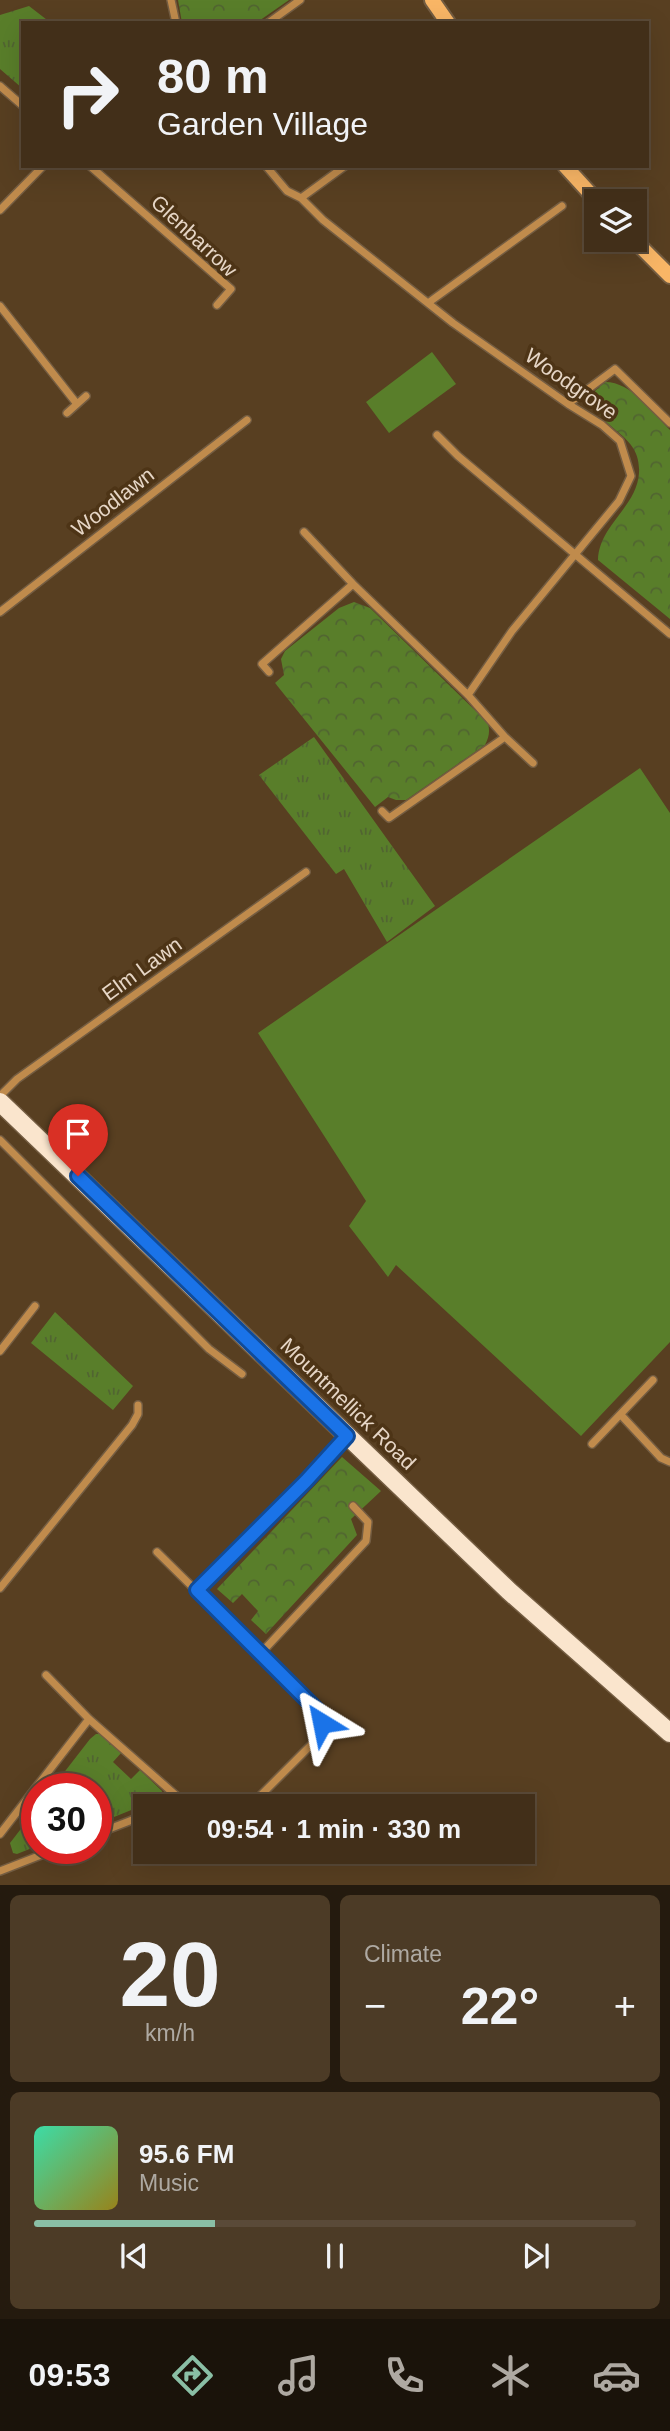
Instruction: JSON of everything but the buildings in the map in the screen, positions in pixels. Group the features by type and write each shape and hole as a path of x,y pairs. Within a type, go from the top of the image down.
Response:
{"main road":[{"name":"Mountmellick Road","path":"0,1102 509,1591 670,1733"}],"street":[{"path":"171,0 176,21"},
{"path":"271,21 300,0"},
{"path":"432,0 447,21"},
{"path":"0,86 21,104"},
{"path":"0,210 41,168"},
{"name":"Glenbarrow","path":"92,168 231,289 217,305"},
{"name":"Woodgrove","path":"268,168 287,191 300,198 323,220 428,303 568,404 602,425 620,441 631,476 619,501 512,631 468,695"},
{"path":"300,198 342,168"},
{"path":"567,168 586,189"},
{"path":"428,303 562,206"},
{"path":"646,252 670,276"},
{"path":"0,306 77,404"},
{"path":"568,404 615,369 670,423"},
{"path":"67,413 86,396"},
{"name":"Woodlawn","path":"0,612 247,420"},
{"path":"437,435 458,456 670,634"},
{"path":"304,532 533,763"},
{"path":"269,672 262,664 353,584"},
{"path":"382,811 389,818 505,737"},
{"name":"Elm Lawn","path":"0,1096 17,1079 306,872"},
{"path":"0,1140 209,1349 242,1374"},
{"path":"0,1351 35,1306"},
{"path":"592,1444 653,1380"},
{"path":"0,1588 132,1425 138,1414 138,1405"},
{"path":"621,1415 661,1458 670,1462"},
{"path":"197,1590 347,1436"},
{"path":"261,1653 366,1541 368,1522 353,1507"},
{"path":"157,1552 319,1712 322,1723 316,1740 262,1794"},
{"path":"46,1675 89,1719 175,1794"},
{"path":"0,1834 89,1719"},
{"path":"112,1828 133,1820"},
{"path":"0,1871 21,1863"}],"green space":[{"path":"178,0 289,0 259,21 182,21"},
{"path":"29,6 48,21 21,21 21,87 0,69 0,15"},
{"path":"432,352 456,384 389,433 366,402"},
{"path":"605,382 615,383 633,392 670,430 670,619 598,560 605,536 632,496 639,473 638,458 633,447 600,414 596,404 595,391"},
{"path":"354,602 370,608 488,723 489,729 485,745 406,800 388,797 375,807 275,683 284,675 281,659 285,651 339,608"},
{"path":"314,737 435,906 387,942 344,869 336,874 259,775"},
{"path":"640,768 670,813 670,1342 581,1436 396,1265 388,1277 349,1226 366,1201 258,1033"},
{"path":"55,1312 133,1386 113,1410 31,1343"},
{"path":"342,1457 381,1491 351,1519 357,1535 266,1634 251,1620 258,1611 242,1594 233,1603 217,1589"},
{"path":"96,1734 102,1734 122,1752 113,1762 131,1779 140,1770 162,1791 162,1794 133,1794 133,1809 114,1817 112,1773 64,1773"},
{"path":"21,1829 21,1852 13,1853 10,1843"}],"route":[{"path":"78,1176 347,1436 197,1590 319,1712 322,1723"}]}
